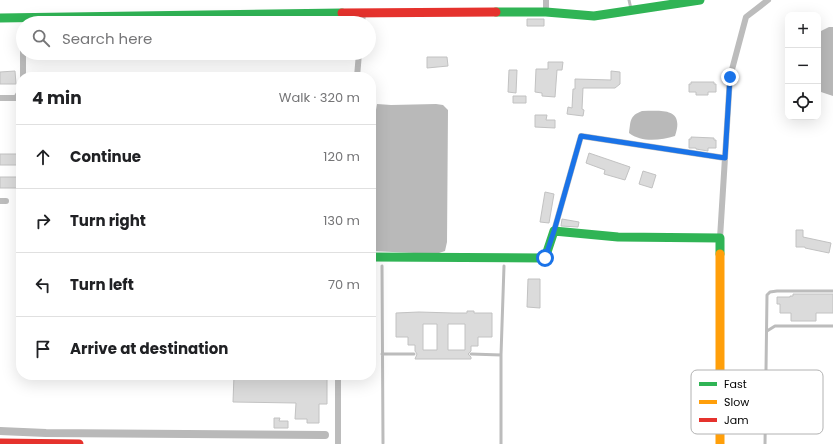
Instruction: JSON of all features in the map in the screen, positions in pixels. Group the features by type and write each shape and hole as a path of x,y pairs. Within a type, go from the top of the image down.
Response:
{"street":[{"path":"546,0 546,12"},
{"path":"218,16 363,13 546,12 594,16 700,0"},
{"path":"720,370 720,238 730,77 746,18 768,0"},
{"path":"0,18 16,19"},
{"path":"23,60 23,72"},
{"path":"357,72 358,60"},
{"path":"0,98 16,98"},
{"path":"376,257 545,258 581,136 725,158"},
{"path":"554,231 618,237 720,238"},
{"path":"338,380 338,444"},
{"path":"0,443 79,444"}],"lane":[{"path":"629,0 632,10"},
{"path":"382,266 383,444"},
{"path":"501,444 501,355 504,266"},
{"path":"766,370 767,295 770,292 777,290 833,291"},
{"path":"767,331 775,326 833,326"},
{"path":"382,354 414,354"},
{"path":"471,354 501,355"},
{"path":"765,434 765,444"}],"shaded area":[{"path":"829,27 833,27 833,96 821,92 821,31"},
{"path":"377,104 436,104 443,105 448,110 447,242 445,251 436,254 376,251"},
{"path":"642,111 663,111 674,115 677,120 675,136 652,140 640,138 629,133 631,119"}],"building":[{"path":"527,19 544,19 544,26 527,26"},
{"path":"427,57 447,57 448,66 427,68"},
{"path":"548,62 563,62 562,70 557,70 555,97 542,96 542,93 535,92 536,69 548,69"},
{"path":"509,70 517,70 516,93 508,92"},
{"path":"15,71 16,84 0,84 0,72"},
{"path":"611,71 620,72 620,84 615,88 583,88 583,116 567,114 568,107 572,108 575,79 611,80"},
{"path":"691,82 714,82 714,84 716,84 716,92 708,92 708,95 696,95 696,92 689,92 689,84 691,84"},
{"path":"513,96 526,96 526,103 513,103"},
{"path":"535,115 547,115 546,120 555,120 555,128 535,127"},
{"path":"691,137 714,138 714,140 716,140 716,148 708,148 708,151 689,148 689,139 691,139"},
{"path":"589,153 630,167 625,180 604,174 605,170 586,163"},
{"path":"0,154 16,154 16,165 0,165"},
{"path":"643,171 656,175 652,188 639,184"},
{"path":"0,177 16,177 16,188 0,188"},
{"path":"545,192 554,194 549,223 540,222"},
{"path":"562,219 579,222 578,227 561,226"},
{"path":"796,230 803,230 803,237 831,243 829,253 805,247 796,247"},
{"path":"528,279 540,279 540,308 527,307"},
{"path":"793,294 833,294 833,313 816,313 816,321 791,321 791,313 780,313 780,304 777,304 777,297 790,297 793,296"},
{"path":"467,311 474,311 474,313 492,313 492,337 478,337 478,346 471,346 471,351 468,354 471,359 415,359 417,354 415,351 415,345 408,345 408,337 396,337 396,313 467,313","holes":["423,324 437,324 437,350 423,350","448,324 465,324 465,350 448,350"]},
{"path":"234,380 327,380 327,404 319,404 319,423 307,423 307,419 295,419 296,403 233,402"},
{"path":"274,418 280,418 279,421 288,421 288,428 274,428"}],"waterway":[{"path":"0,431 46,433 325,435"}],"traffic: fast":[{"path":"496,12 546,12 594,16 700,0"},
{"path":"137,16 342,13"},
{"path":"0,18 16,18"},
{"path":"376,257 545,258 554,231 618,237 720,238 720,254"}],"traffic: slow":[{"path":"720,254 720,370"},
{"path":"720,434 720,444"}],"traffic: jam":[{"path":"342,13 496,12"},
{"path":"0,443 79,444"}],"route":[{"path":"545,258 581,136 725,158 730,77"}]}
